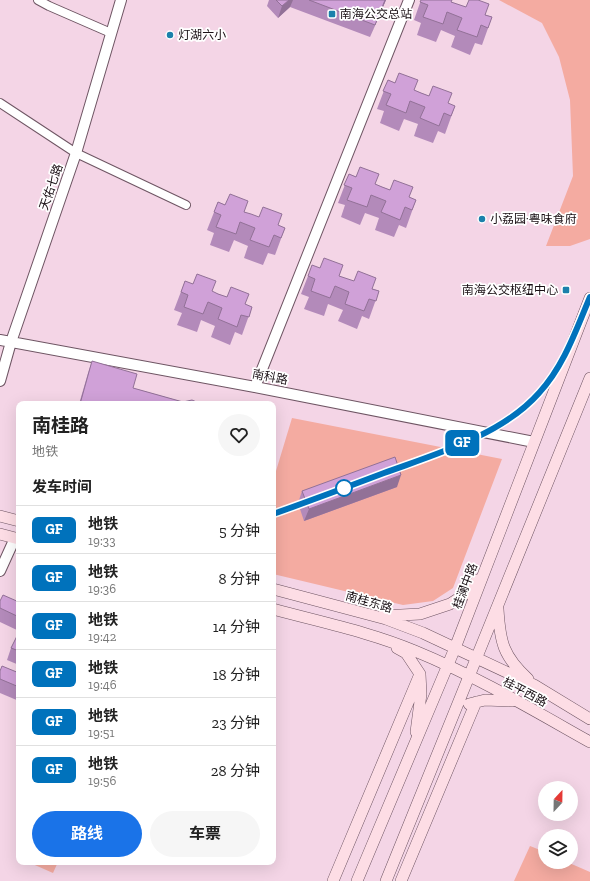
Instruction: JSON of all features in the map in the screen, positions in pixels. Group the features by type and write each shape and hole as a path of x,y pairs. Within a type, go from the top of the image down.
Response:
{"main road":[{"name":"桂澜中路","path":"357,881 455,648 590,298"},
{"path":"390,878 469,677 590,378"},
{"path":"0,516 16,521"},
{"path":"0,534 16,539"},
{"path":"374,616 420,614 450,604 470,590 487,566"},
{"name":"南桂东路","path":"276,590 374,616 423,633 455,648"},
{"path":"498,607 500,631 505,651 516,668 537,687"},
{"path":"276,610 374,636 415,651 447,666"},
{"path":"374,636 406,653 420,674 421,694 414,746"},
{"name":"桂平西路","path":"455,648 537,687 590,719"},
{"name":"桂平西路","path":"447,666 516,701 590,742"},
{"path":"333,881 420,674"},
{"path":"451,722 465,704 485,700 516,701"},
{"path":"402,881 476,702"}],"street":[{"path":"38,0 111,33"},
{"name":"天佑七路","path":"0,382 11,342 76,153 121,0"},
{"path":"255,387 409,0"},
{"path":"0,103 76,153 186,205"},
{"name":"南科路","path":"0,340 255,387 534,442"},
{"path":"0,572 16,541"}],"shaded area":[{"path":"499,0 590,0 590,239 570,246 546,246 573,176 570,100 559,57 542,23"},
{"path":"292,418 502,459 453,588 433,601 403,605 276,575 276,471"},
{"path":"530,846 538,849 538,869 578,869 578,867 590,872 590,881 514,881"},
{"path":"35,865 57,865 53,873"}],"building":[{"path":"276,0 289,0 282,6"},
{"path":"309,0 385,0 375,25"},
{"path":"421,0 452,0 451,2 466,7 469,0 478,0 489,4 485,15 492,17 488,28 481,25 477,37 457,30 462,18 447,12 443,24 423,17 428,5 420,2"},
{"path":"399,73 418,80 414,90 421,93 429,96 433,86 452,93 448,103 455,106 451,116 444,113 439,126 420,118 425,107 410,101 406,113 386,105 391,94 383,91 388,80 395,83"},
{"path":"360,167 379,174 375,184 382,187 390,190 394,180 413,187 409,197 416,200 412,210 405,207 400,220 381,212 386,201 371,195 367,207 347,200 352,188 344,185 349,174 356,177"},
{"path":"230,194 248,201 244,212 259,217 263,207 282,214 278,225 285,228 281,238 274,235 269,247 250,240 255,228 240,222 236,234 216,227 221,215 214,212 218,202 225,205"},
{"path":"324,258 343,265 339,276 354,281 358,271 376,278 372,289 379,291 376,301 369,299 364,311 345,304 349,292 335,286 330,298 311,291 315,279 308,276 312,265 320,268"},
{"path":"197,274 216,281 212,291 218,294 227,297 231,287 249,294 245,304 252,307 249,317 241,315 237,327 218,319 222,308 208,302 203,314 184,307 188,295 181,292 185,281 193,284"},
{"path":"92,361 137,374 133,388 179,401 81,401"},
{"path":"395,457 401,475 309,509 302,491"},
{"path":"3,595 16,601 16,616 0,608 0,601"},
{"path":"16,638 16,650 11,648"},
{"path":"2,666 16,672 16,686 0,679 0,671"}],"metro line":[{"name":"GF","path":"276,513 436,454 489,431 510,420 534,399 551,379 567,350 590,297"}],"place":[{"name":"南海公交总站","path":"332,14"},
{"name":"灯湖六小","path":"170,35"},
{"name":"小荔园·粤味食府","path":"482,219"},
{"name":"南海公交枢纽中心","path":"566,290"}]}
